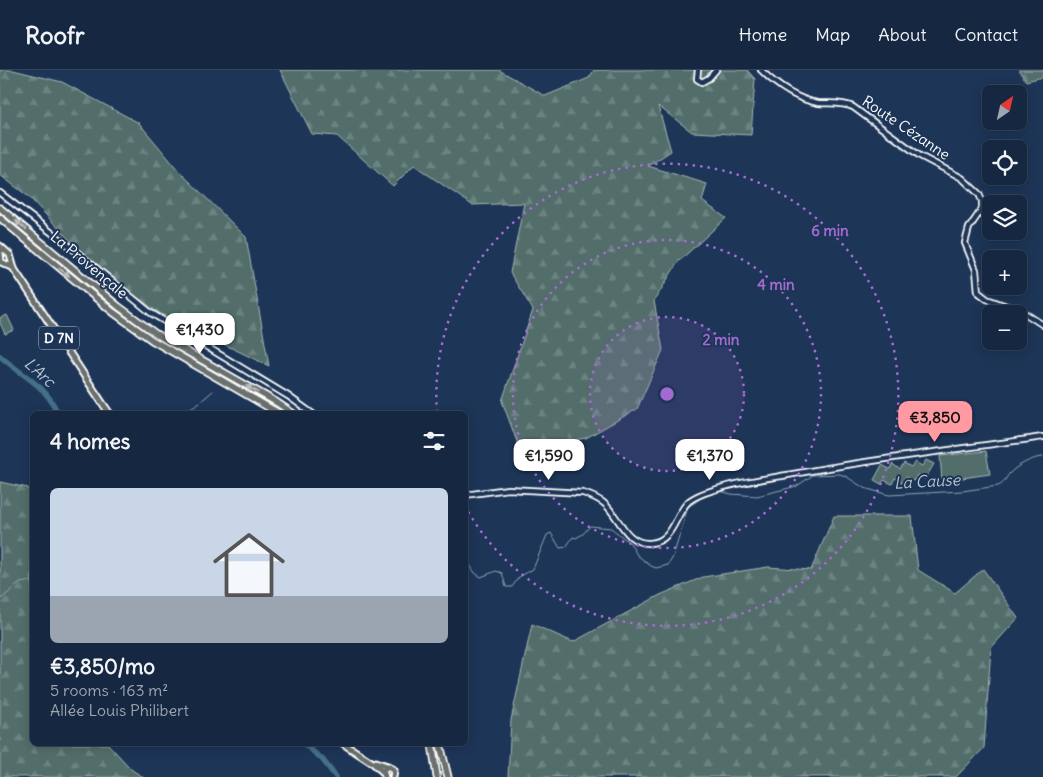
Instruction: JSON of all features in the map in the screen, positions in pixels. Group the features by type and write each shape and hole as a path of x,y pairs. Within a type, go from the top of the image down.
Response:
{"highway":[{"name":"La Provençale","path":"0,208 118,306 156,334 290,411"},
{"name":"La Provençale","path":"0,218 112,312 152,340 275,411"},
{"path":"432,746 437,777"},
{"path":"440,746 448,777"}],"main road":[{"path":"0,246 11,257 9,264 5,265"},
{"path":"0,252 1,262 14,269"},
{"path":"0,257 3,254 7,254"},
{"name":"D 7N","path":"11,261 14,269 108,411"},
{"path":"347,746 373,763 384,774 387,766"},
{"path":"351,746 381,765 392,767 396,775"}],"street":[{"path":"698,70 697,79 702,82 709,78 716,70"},
{"name":"Route Cézanne","path":"761,70 780,87 797,96 814,102 853,107 920,156 962,178 976,191 982,201 982,209 969,228 966,243 976,270 978,292 987,299 1023,312 1043,325"},
{"path":"0,193 152,313 288,396 309,411"},
{"path":"468,495 508,488 583,493 593,496 606,505 632,538 641,543 651,543 664,538 672,530 688,502 699,494 722,487 830,468 1043,437"}],"green space":[{"path":"0,70 13,70 62,82 139,123 179,171 246,237 269,366 159,313 94,266 29,197 0,175"},
{"path":"280,70 499,70 545,96 589,78 594,70 747,70 755,79 751,135 692,132 658,106 671,151 648,166 707,184 702,201 726,218 678,262 654,301 663,350 637,409 586,438 520,450 502,401 533,310 510,273 524,203 472,205 414,165 393,186 337,136 312,134"},
{"path":"1019,70 1043,70 1043,77 1026,81"},
{"path":"7,315 14,330 5,334 0,318"},
{"path":"986,451 990,474 942,481 940,456"},
{"path":"926,460 934,464 925,479 917,475 914,481 906,477 903,483 895,478 892,484 884,480 881,484 874,480 882,465 890,469 892,464 900,469 904,463 911,467 915,462 922,466"},
{"path":"0,482 28,488 30,492 30,746 110,746 132,770 143,777 0,777"},
{"path":"834,516 912,516 918,570 955,593 983,569 1018,618 991,648 984,748 956,777 508,777 511,720 532,624 573,642 660,595 703,577 768,567 811,570"}],"waterway":[{"name":"L'Arc","path":"0,356 33,381 47,395 56,411"},
{"path":"186,411 213,391"},
{"name":"La Cause","path":"468,562 475,573 481,577 496,571 502,573 506,587 512,587 519,577 533,569 547,535 551,533 560,548 566,547 573,537 576,538 583,534 590,526 611,528 630,543 637,555 656,568 668,565 673,557 688,507 706,495 720,491 757,496 797,486 813,475 840,474 864,488 889,495 962,491 998,486 1020,465 1043,457"},
{"path":"1,599 20,583 30,581"},
{"name":"L'Arc","path":"306,746 322,759 336,777"}]}
